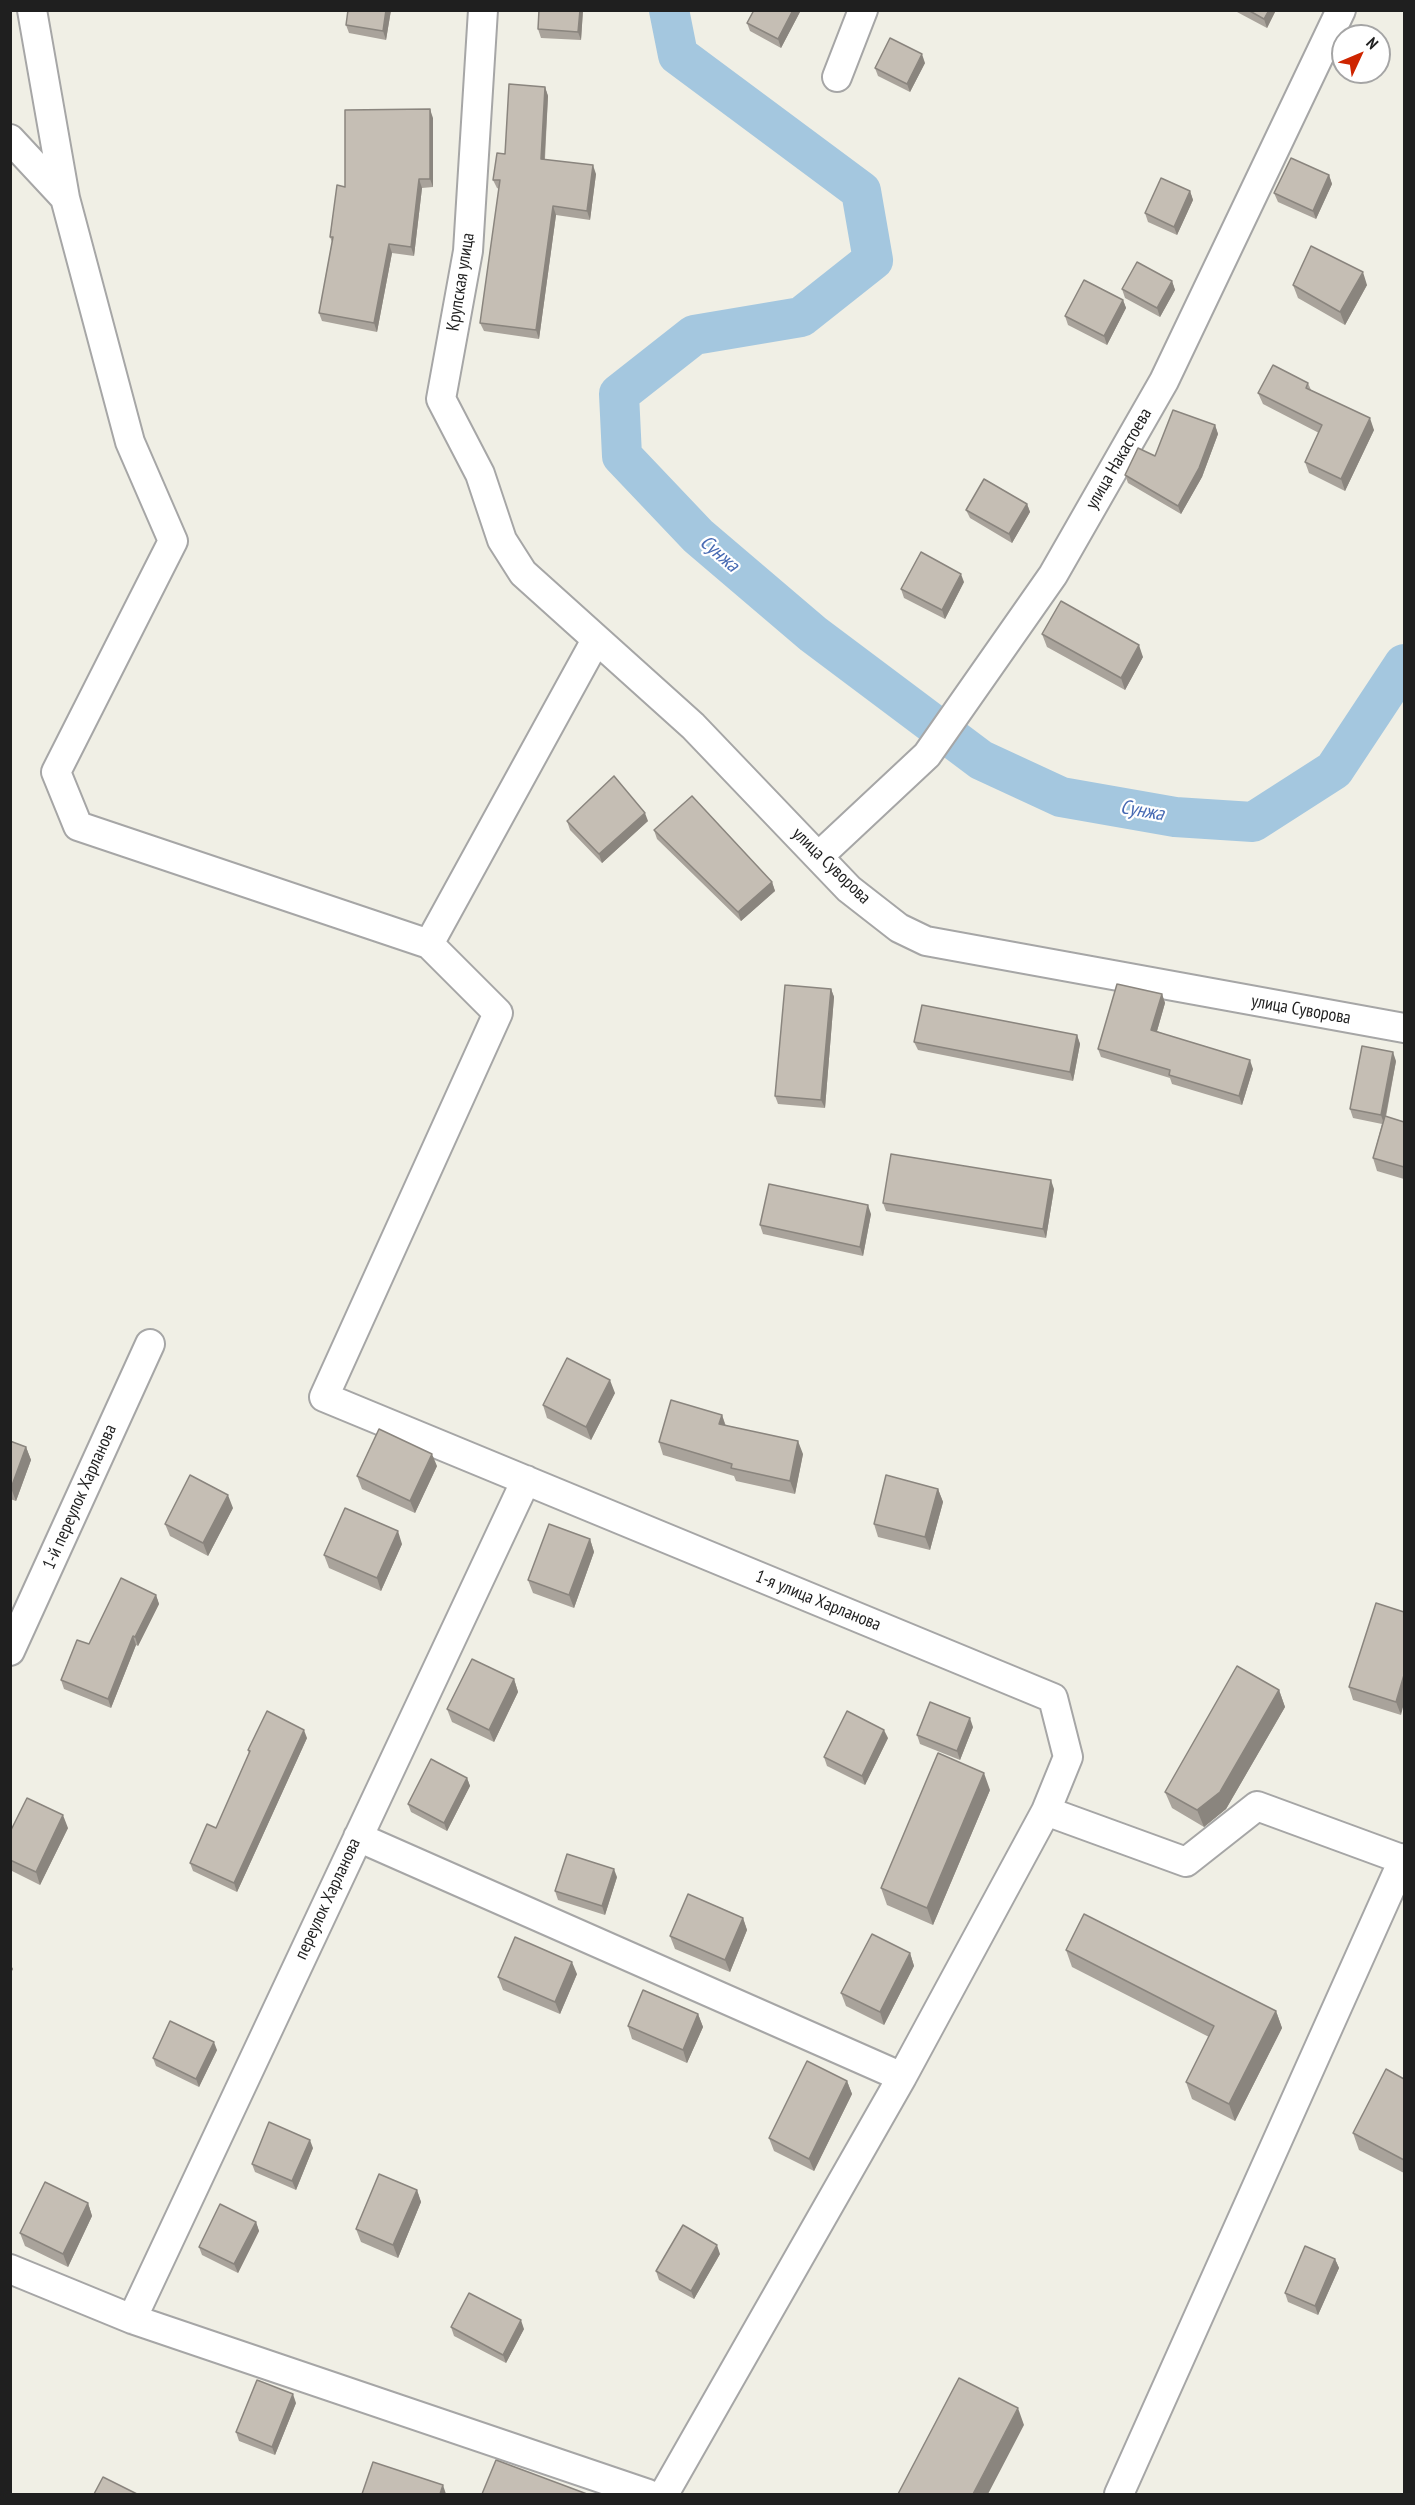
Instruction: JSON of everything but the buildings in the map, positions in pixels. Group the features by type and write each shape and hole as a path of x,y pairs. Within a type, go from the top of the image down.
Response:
{"street":[{"path":"32,10 65,198 130,442 173,541 56,772 78,826 429,944 498,1013 324,1397 526,1480"},
{"name":"Крупская улица","path":"483,10 468,250 441,399 480,474 502,540"},
{"path":"837,77 863,10"},
{"name":"улица Накастоева","path":"819,856 927,754 1053,575 1164,381 1341,10"},
{"path":"10,139 65,198"},
{"name":"улица Суворова","path":"502,540 524,573 693,726 849,889 899,928 926,941 1404,1028"},
{"path":"429,944 596,640"},
{"name":"1-й переулок Харланова","path":"10,1652 150,1344"},
{"name":"1-я улица Харланова","path":"526,1480 1053,1698 1068,1757 1046,1811"},
{"name":"переулок Харланова","path":"132,2319 526,1480"},
{"path":"664,2494 902,2077 1046,1811 1186,1862 1257,1806 1404,1859 1119,2494"},
{"path":"358,1837 902,2077"},
{"path":"10,2269 132,2319 648,2494"}],"waterway":[{"name":"Сунжа","path":"669,10 678,55 861,191 873,260 801,317 694,335 619,394 622,456 698,536 813,634 981,760 1061,797 1175,817 1253,822 1334,770 1404,664"}]}
